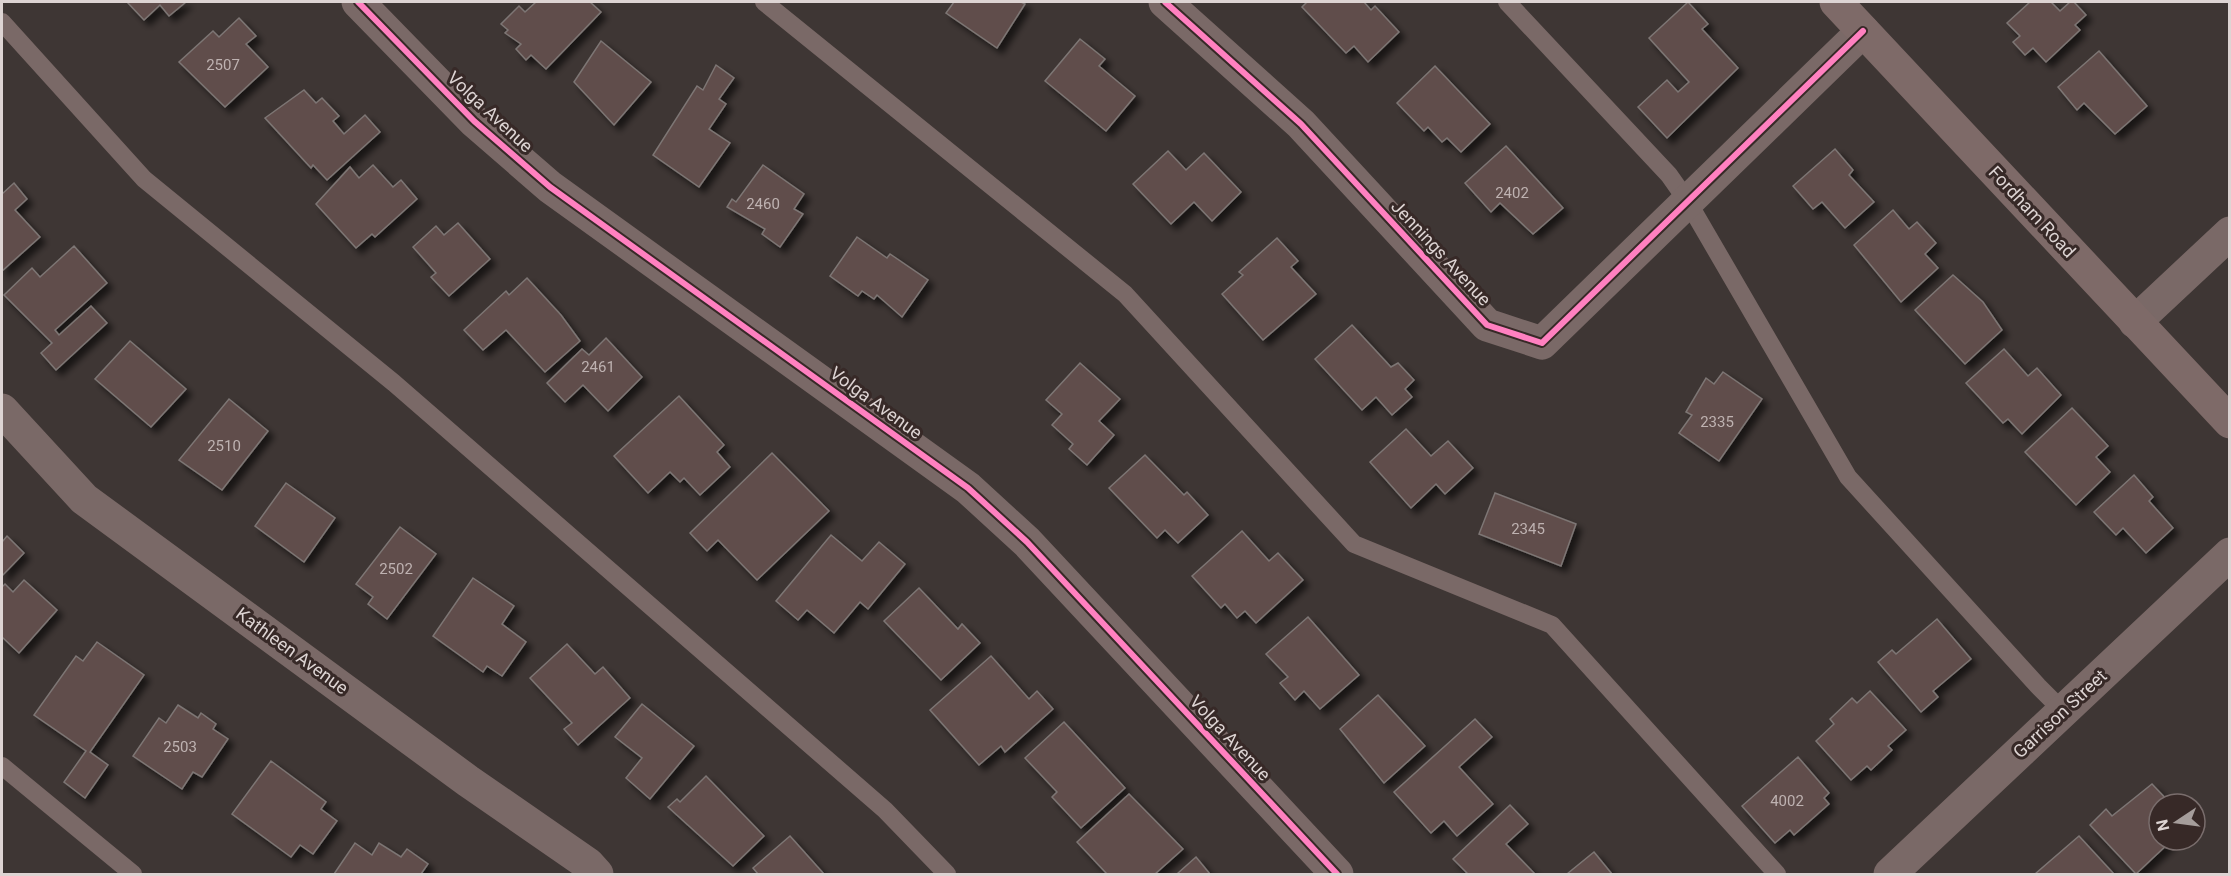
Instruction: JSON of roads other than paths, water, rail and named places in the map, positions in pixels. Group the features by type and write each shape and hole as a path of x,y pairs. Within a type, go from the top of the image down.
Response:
{"street":[{"name":"Volga Avenue","path":"358,2 474,121 550,187 968,488 1027,542 1336,874"},
{"name":"Jennings Avenue","path":"1165,2 1302,124 1487,325 1542,343 1863,32"},
{"name":"Fordham Road","path":"1836,2 2229,422"},
{"path":"2135,322 2229,233"},
{"name":"Kathleen Avenue","path":"2,410 84,499 468,781 588,864 597,874"},
{"name":"Garrison Street","path":"1890,874 2229,554"}],"lane":[{"path":"764,2 1125,294 1354,544 1552,625 1778,874"},
{"path":"1507,2 1668,175 1688,202 1848,477 2063,711"},
{"path":"2,22 144,178 394,383 885,810 947,874"},
{"path":"2,766 133,874"}]}
